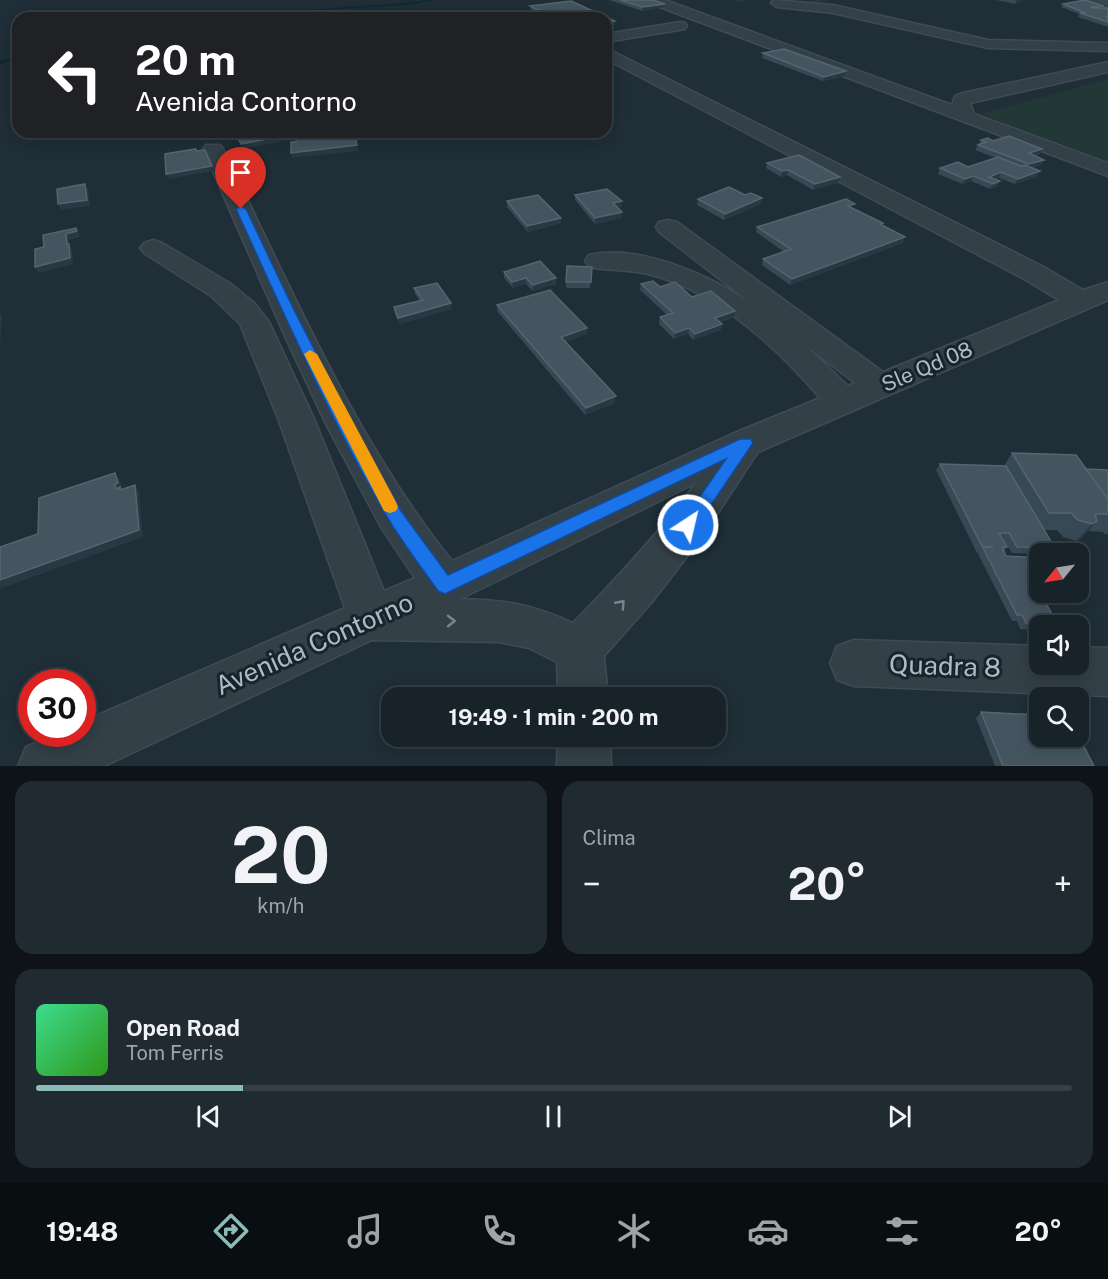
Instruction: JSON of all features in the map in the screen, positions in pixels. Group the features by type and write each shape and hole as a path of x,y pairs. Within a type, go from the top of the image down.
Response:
{"street":[{"path":"653,0 1108,170"},
{"path":"1091,0 1092,3 1108,8"},
{"path":"777,3 833,9 988,44 1108,47"},
{"path":"612,37 680,26"},
{"path":"612,56 945,227 1095,296"},
{"path":"968,118 961,108 960,100 1108,67"},
{"path":"213,148 288,310 342,417 395,516 445,585"},
{"path":"668,227 880,386"},
{"path":"153,248 230,297 245,309 254,322 297,421 372,619 499,621 535,628 580,649"},
{"path":"598,261 660,269 718,296 790,347 843,402"},
{"name":"Sle Qd 08","path":"746,443 1095,296"},
{"path":"582,687 580,649 636,588 688,525 746,443"},
{"name":"Avenida Contorno","path":"45,766 372,619 746,443"},
{"name":"Quadra 8","path":"854,663 1108,672"},
{"path":"584,747 584,766"}],"green space":[{"path":"1108,79 1108,161 980,114"}],"building":[{"path":"620,0 653,0 665,4 642,7"},
{"path":"1085,0 1104,6 1090,7 1108,8 1108,22 1080,13 1086,13 1063,4"},
{"path":"571,1 595,12 542,12 530,6"},
{"path":"784,49 846,71 824,77 763,53"},
{"path":"1009,136 1042,149 1029,153 1044,160 1029,164 978,145 986,142 981,140 988,138 993,141"},
{"path":"238,138 273,138 241,144"},
{"path":"296,138 355,138 357,145 291,153 291,142 296,142"},
{"path":"196,149 196,151 205,150 212,166 166,174 165,154"},
{"path":"799,155 840,177 815,184 788,170 782,171 767,163"},
{"path":"998,157 1040,171 1018,179 1001,172 989,177 1000,181 993,184 974,176 965,179 940,168 958,162 968,167"},
{"path":"85,184 87,200 58,204 57,189"},
{"path":"729,187 745,195 751,193 762,198 725,214 698,199"},
{"path":"607,189 622,201 613,203 622,212 595,218 575,195"},
{"path":"538,195 561,218 527,226 507,201"},
{"path":"846,199 855,204 848,206 905,237 792,279 763,259 791,249 757,227"},
{"path":"76,228 77,231 66,234 70,258 35,267 35,249 44,247 43,235"},
{"path":"540,261 556,278 533,285 526,278 512,282 504,272"},
{"path":"567,266 592,267 591,282 566,282"},
{"path":"653,281 660,287 675,282 692,297 711,291 735,311 715,318 722,324 695,334 689,328 675,333 660,317 673,313 641,284"},
{"path":"437,283 451,303 398,318 394,307 423,300 414,288"},
{"path":"550,290 587,328 561,337 616,396 586,408 497,305"},
{"path":"1012,453 1076,455 1108,499 1108,514 1095,514 1097,521 1092,524 1078,520 1071,513 1049,513"},
{"path":"940,464 1006,466 1052,543 1029,543 1029,547 1017,547 1009,533 999,533 1007,547 1002,547 1006,556 1029,557 1029,603 1046,603 1052,615 1029,615 1029,623 1026,623 1022,615 1017,615 983,548 993,547 982,546"},
{"path":"1086,469 1108,470 1108,499"},
{"path":"115,473 118,483 115,484 116,489 120,487 120,490 135,485 139,530 0,580 0,547 38,534 39,498"},
{"path":"981,712 1029,714 1029,747 1084,747 1094,766 1003,766"}],"waterway":[{"path":"284,12 407,4 433,0"},
{"path":"0,62 12,60"}],"slow traffic":[{"path":"310,354 390,507"}],"route":[{"path":"241,209 288,310 395,516 445,585 746,443 688,525"}]}
